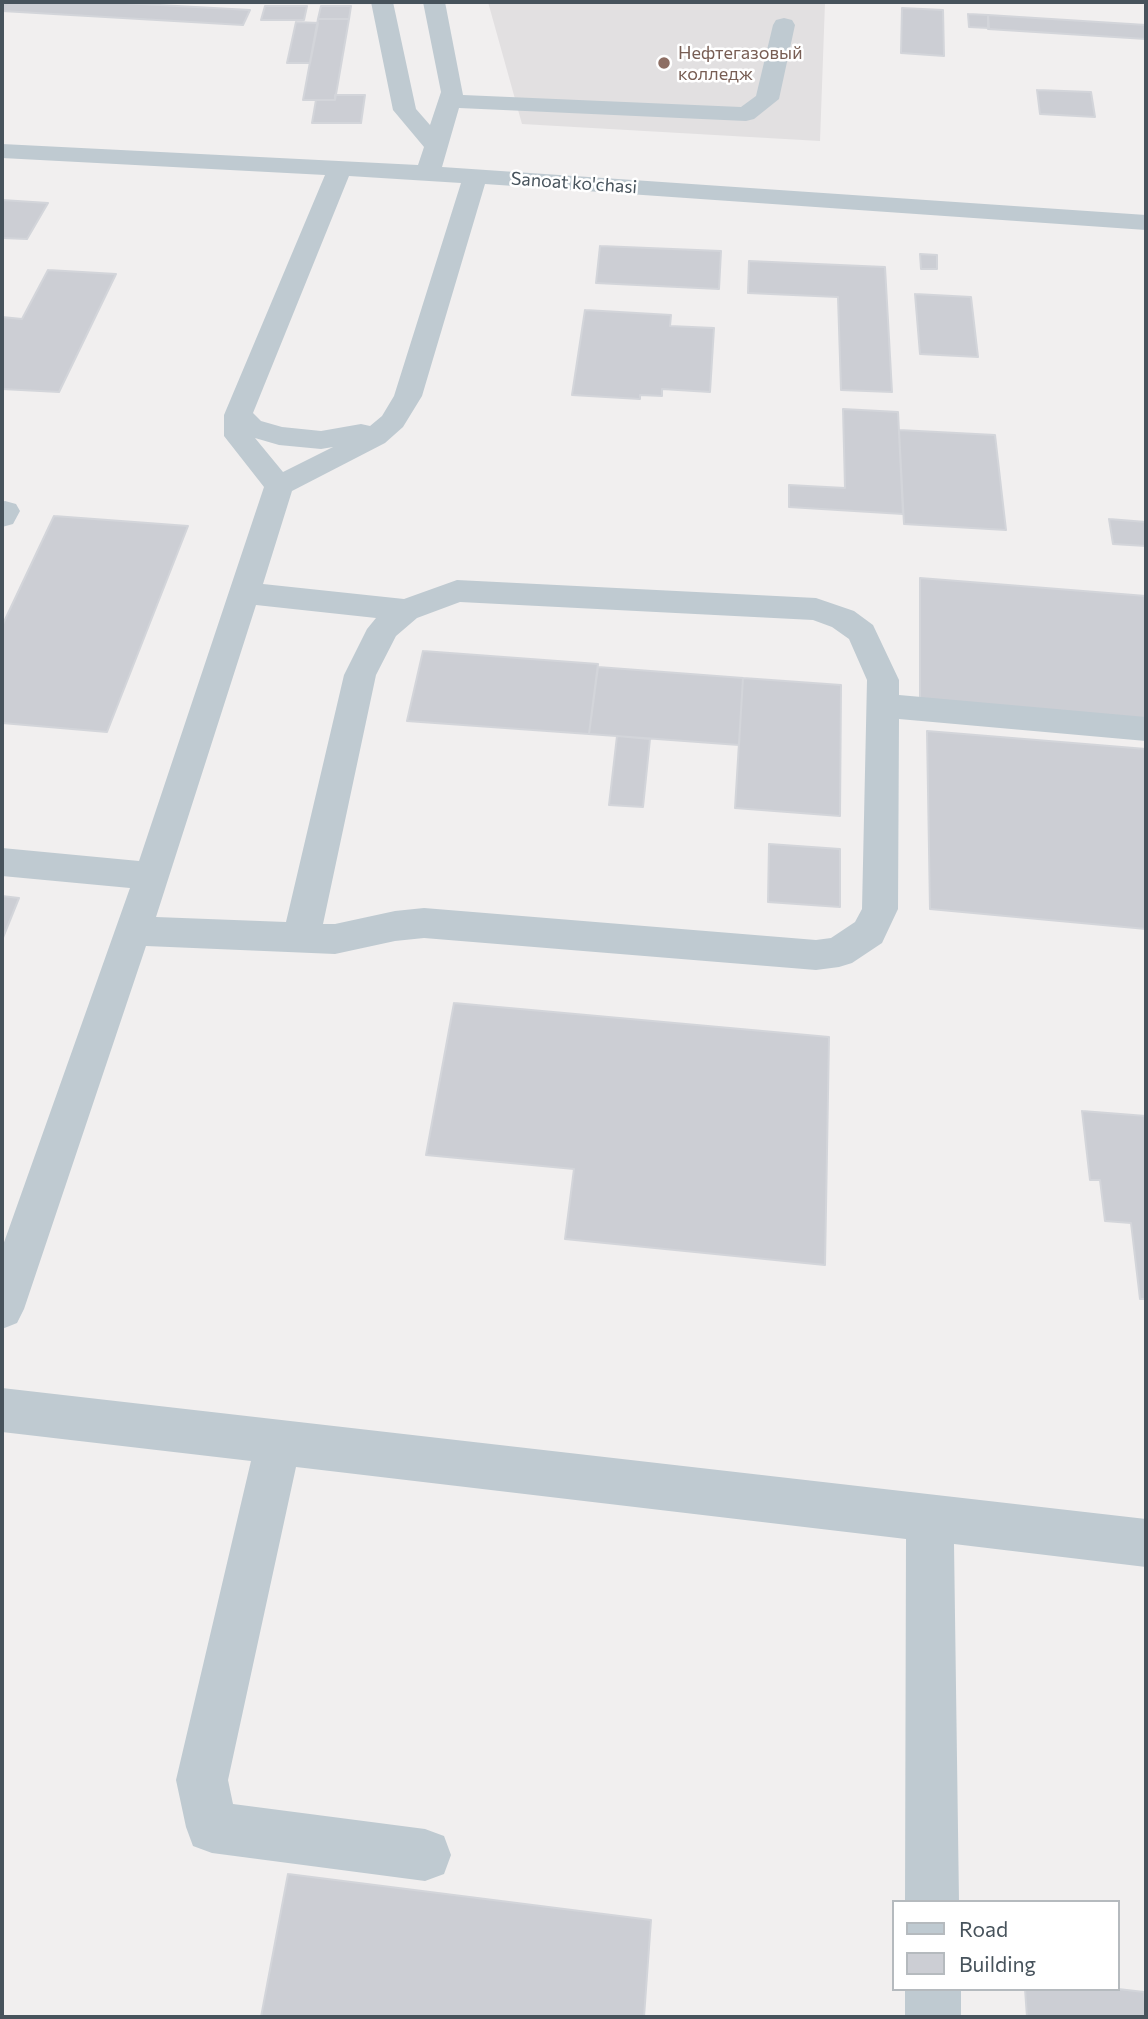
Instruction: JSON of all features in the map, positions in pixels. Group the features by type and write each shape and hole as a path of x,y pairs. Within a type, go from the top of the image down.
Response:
{"street":[{"path":"382,2 405,110 436,146"},
{"path":"428,173 452,92 434,2"},
{"path":"449,101 746,114 767,99 784,25"},
{"name":"Sanoat ko'chasi","path":"2,150 428,173 1146,223"},
{"path":"279,486 238,436 237,415 340,168"},
{"path":"2,1309 152,876 279,486 375,437 393,421 408,397 475,176"},
{"path":"237,415 251,427 279,436 321,440 359,433 393,421"},
{"path":"133,931 335,939 395,926 424,923 816,955 839,951 869,932 880,909 883,680 862,634 843,618 816,609 457,592 406,610 383,629 360,675 301,937"},
{"path":"244,593 406,610"},
{"path":"882,705 1146,729"},
{"path":"2,862 152,876"},
{"path":"2,1410 1146,1543"},
{"path":"278,1442 202,1780 212,1827 425,1855"},
{"path":"930,1518 932,1900"},
{"path":"933,1991 933,2017"}],"shaded area":[{"name":"Нефтегазовый колледж","path":"488,2 825,2 820,141 522,124"}],"building":[{"path":"2,2 105,2 250,10 243,25 2,11"},
{"path":"265,6 307,6 304,20 261,20"},
{"path":"321,6 351,6 349,19 318,19"},
{"path":"902,8 943,10 944,56 901,53"},
{"path":"968,14 988,15 989,28 969,27"},
{"path":"988,15 1146,25 1146,39 988,29"},
{"path":"318,19 349,19 335,100 303,100"},
{"path":"296,22 318,23 310,63 287,63"},
{"path":"1037,90 1091,92 1095,117 1040,114"},
{"path":"335,95 365,95 361,123 312,123 316,100 335,100"},
{"path":"2,200 48,203 27,239 2,238"},
{"path":"600,246 721,251 719,289 596,283"},
{"path":"920,254 937,255 937,269 921,269"},
{"path":"749,261 885,267 892,392 841,390 838,297 748,293"},
{"path":"48,270 116,274 59,392 2,389 2,317 22,319"},
{"path":"915,294 971,297 978,357 920,354"},
{"path":"585,310 671,315 670,326 714,328 710,392 662,389 662,396 640,395 640,399 572,395"},
{"path":"843,409 898,412 903,514 789,507 789,485 845,488"},
{"path":"899,430 995,435 1006,530 904,524"},
{"path":"54,516 188,526 107,732 2,723 2,626"},
{"path":"1109,519 1146,522 1146,546 1113,544"},
{"path":"920,578 1146,596 1146,720 920,699"},
{"path":"423,651 598,664 589,734 407,721"},
{"path":"598,667 743,678 739,745 589,734"},
{"path":"743,678 841,685 840,816 735,808"},
{"path":"927,731 1146,749 1146,929 930,909"},
{"path":"617,736 650,739 643,807 609,805"},
{"path":"769,844 840,849 840,907 768,902"},
{"path":"2,896 19,898 2,940"},
{"path":"454,1003 829,1037 825,1265 565,1239 574,1169 426,1155"},
{"path":"1082,1111 1146,1116 1146,1299 1140,1299 1131,1223 1105,1221 1100,1180 1090,1180"},
{"path":"288,1874 651,1920 644,2017 261,2017"},
{"path":"1120,1989 1144,1992 1146,2017 1027,2017 1025,1991"}],"place":[{"name":"Нефтегазовый колледж","path":"664,63"}]}
